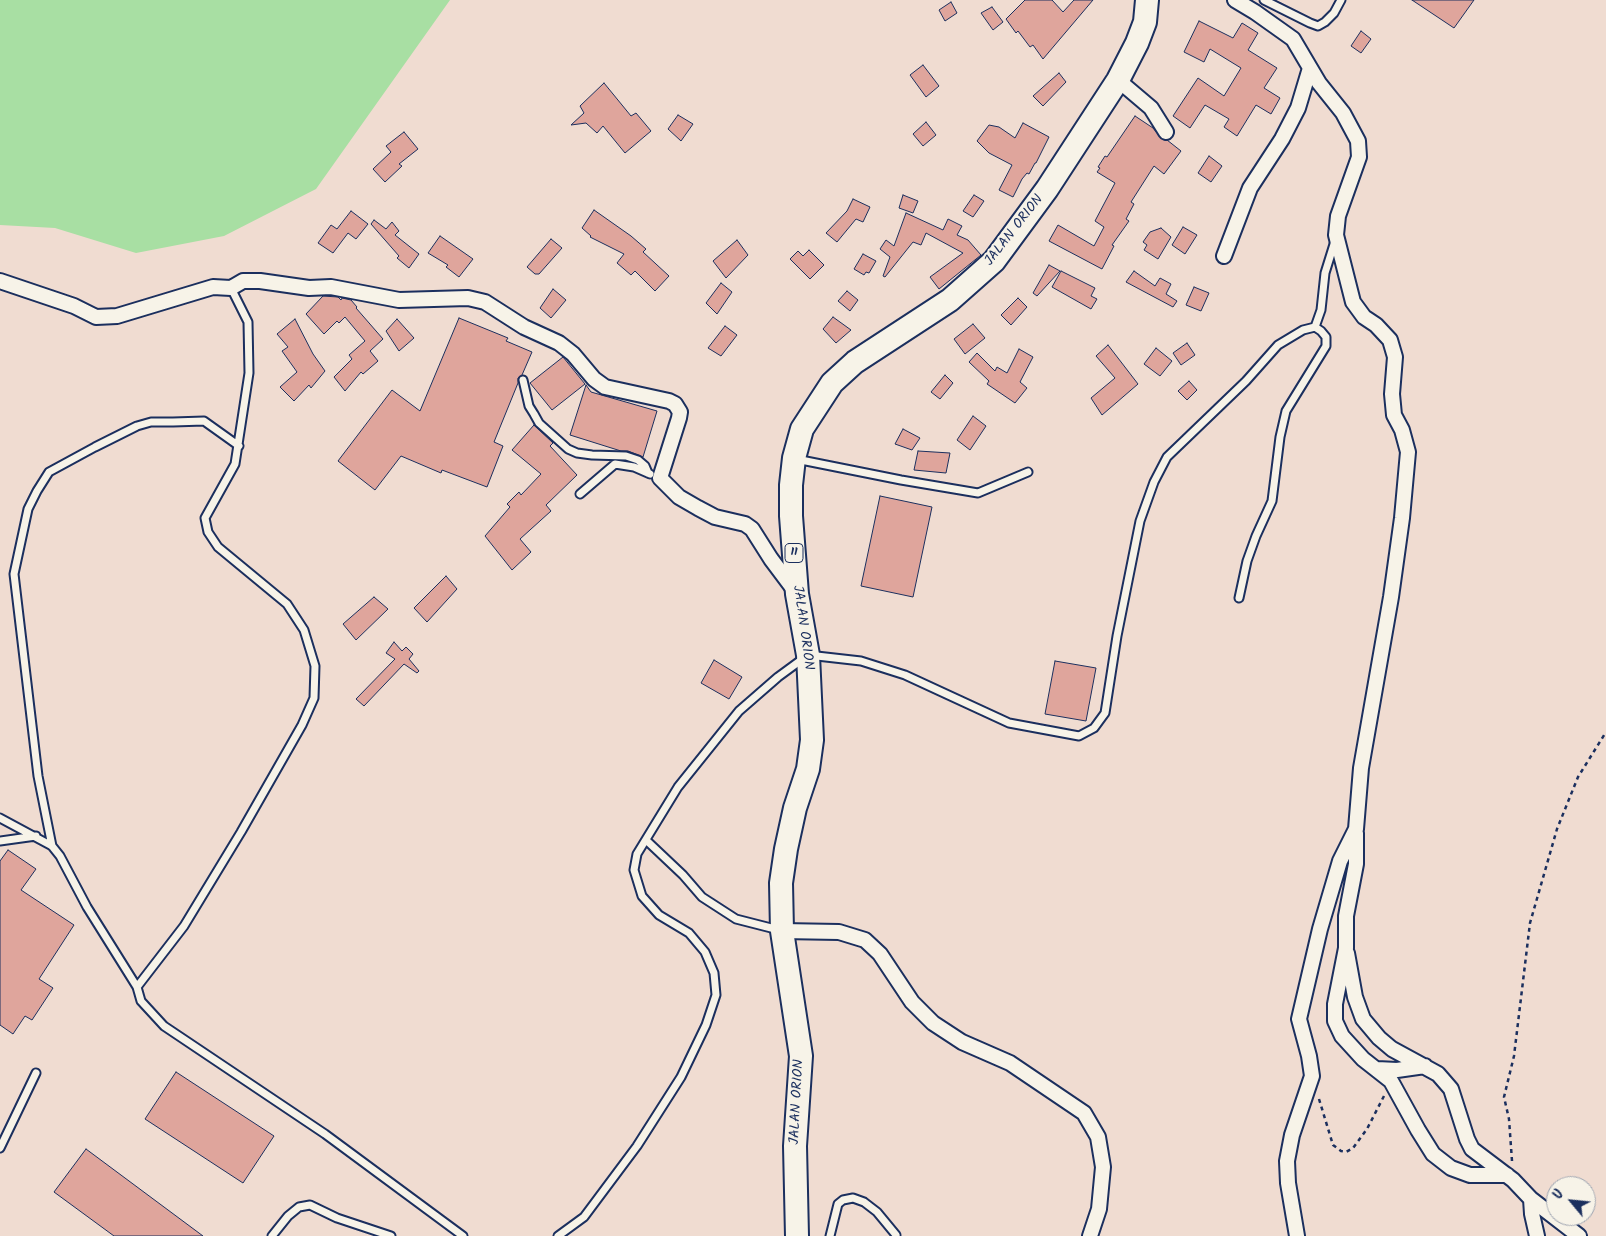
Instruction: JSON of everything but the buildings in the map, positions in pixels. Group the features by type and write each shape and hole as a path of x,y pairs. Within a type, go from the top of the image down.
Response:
{"highway":[{"name":"JALAN ORION","path":"797,1236 795,1146 801,1056 782,931 781,883 795,808 808,768 812,740 808,656 797,594 791,516 791,484 794,458 802,429 832,383 855,362 950,300 994,261 1047,189 1118,80 1145,22 1147,0"}],"street":[{"path":"1234,0 1293,38 1319,83 1343,113 1358,140 1359,157 1338,216 1336,235 1353,302 1364,317 1390,340 1395,357 1392,394 1394,415 1402,430 1408,452 1402,518 1391,597 1361,768 1356,829 1356,864 1346,916 1346,948 1355,997 1363,1019 1379,1038 1392,1049 1438,1074 1451,1089 1472,1149 1579,1236"},
{"path":"1224,256 1250,188 1282,139 1298,108 1310,68"},
{"path":"1118,80 1151,108 1166,132"},
{"path":"0,281 74,306 96,317 117,316 213,287 231,288 243,282 260,281 309,288 331,287 400,300 468,298 484,302 524,327 559,343 573,354 594,380 605,387 675,404 680,412 680,418 654,476 679,497 698,508 715,517 745,524 752,529 771,560 797,594"},
{"path":"1297,1236 1288,1183 1288,1161 1292,1136 1312,1076 1299,1018 1320,929 1340,861 1356,829"},
{"path":"782,931 839,932 865,940 880,954 912,1002 933,1023 962,1042 1010,1063 1084,1113 1098,1137 1103,1167 1099,1210 1090,1236"},
{"path":"1346,948 1335,1004 1335,1021 1342,1036 1364,1059 1391,1081 1433,1154 1451,1168 1470,1176 1510,1178"},
{"path":"1377,1070 1397,1070 1425,1066"},
{"path":"1532,1199 1532,1214 1537,1236"}],"lane":[{"path":"1264,0 1310,24 1318,26 1326,22 1334,13 1341,0"},
{"path":"1315,327 1321,310 1325,273 1336,235"},
{"path":"137,988 184,926 216,874 302,725 314,698 315,666 304,630 287,604 218,547 208,532 205,518 235,464 249,373 248,322 231,288"},
{"path":"558,1236 584,1217 637,1146 681,1077 706,1025 716,995 714,973 705,952 689,933 659,914 642,896 634,870 637,854 678,787 739,711 778,677 808,656 861,661 905,675 1009,723 1079,736 1094,728 1104,713 1140,520 1154,482 1167,457 1246,381 1278,344 1303,330 1315,327 1326,337 1326,346 1286,411 1280,437 1272,501 1253,544 1239,598"},
{"path":"523,380 529,406 534,414 568,449 577,453 592,455 626,456 638,460 654,476"},
{"path":"52,846 38,776 14,574 28,509 49,472 137,426 151,422 204,420 239,446"},
{"path":"794,458 901,480 978,493 1028,472"},
{"path":"580,494 615,464 634,467 654,476"},
{"path":"0,818 52,846 60,856 100,929 137,988 142,1001 164,1026 325,1134 463,1236"},
{"path":"0,841 36,836"},
{"path":"646,840 702,897 736,919 782,931"},
{"path":"0,1148 36,1073"},
{"path":"830,1236 838,1204 843,1200 853,1198 864,1202 877,1212 896,1235"},
{"path":"272,1236 288,1216 299,1207 310,1205 337,1218 391,1236"}],"path":[{"path":"1510,1178 1510,1120 1504,1098 1514,1056 1530,923 1557,829 1574,785 1606,732"},
{"path":"1312,1076 1332,1145 1346,1152 1353,1148 1367,1129 1391,1081"}],"green space":[{"path":"0,0 450,0 316,189 224,236 136,253 55,228 0,225"}]}
